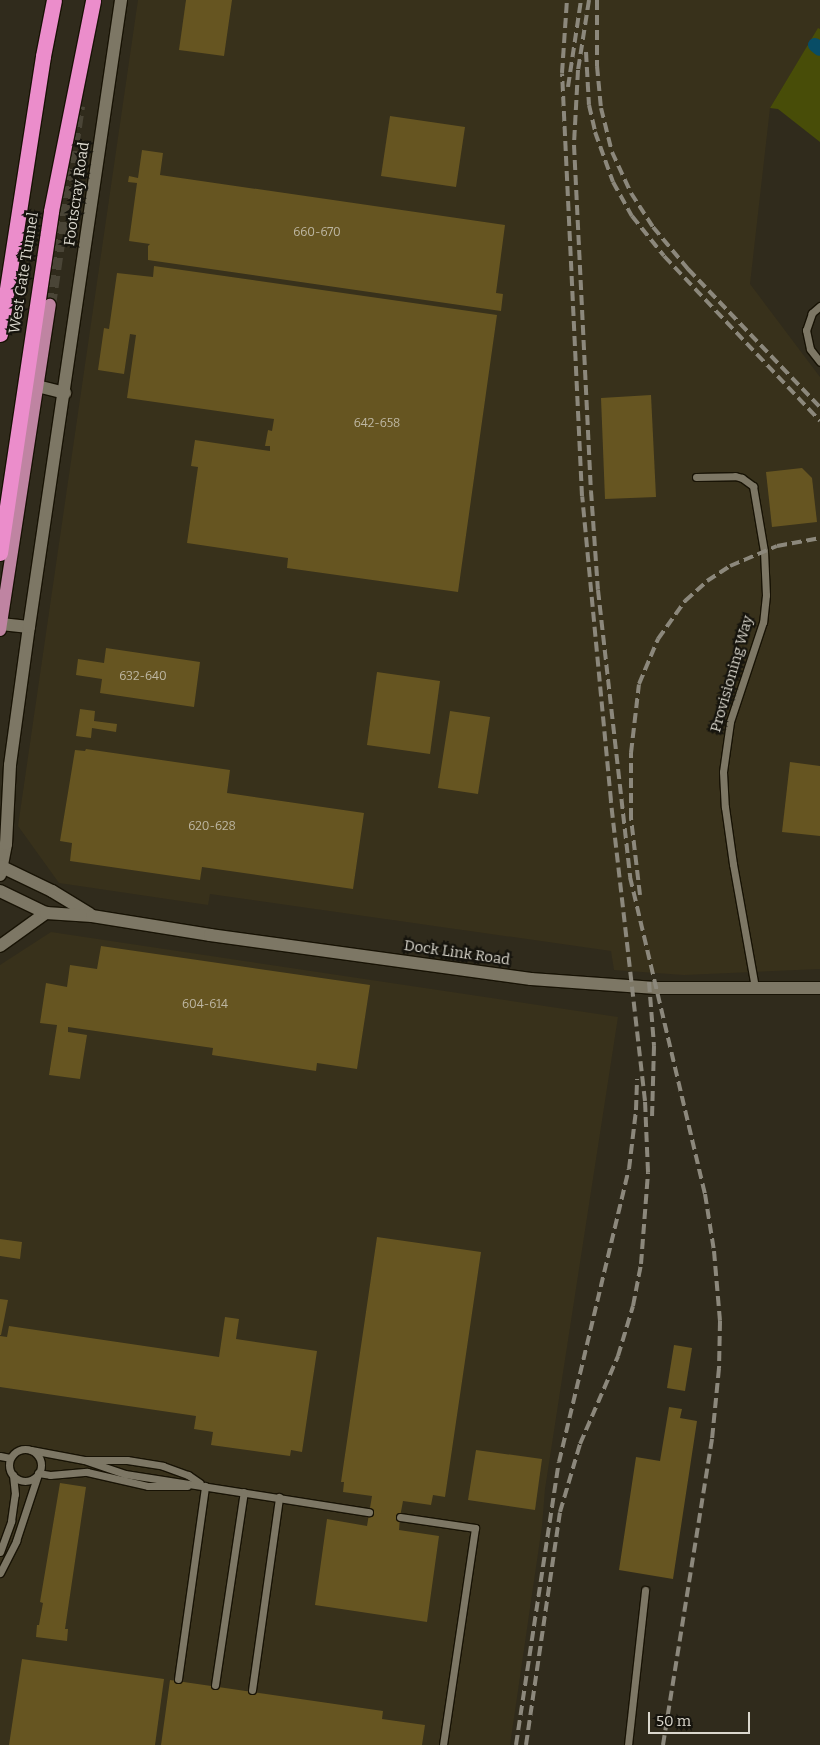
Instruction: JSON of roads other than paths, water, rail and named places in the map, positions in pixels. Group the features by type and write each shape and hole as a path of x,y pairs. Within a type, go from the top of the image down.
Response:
{"highway":[{"name":"West Gate Tunnel","path":"0,334 42,56 54,0"},
{"name":"West Gate Tunnel","path":"0,553 51,212 93,0"}],"main road":[{"path":"0,627 50,305"}],"street":[{"name":"Footscray Road","path":"1,869 6,844 10,765 29,627 122,0"},
{"path":"37,386 64,393"},
{"path":"0,627 29,627"},
{"path":"0,794 10,765"},
{"name":"Dock Link Road","path":"1,869 52,891 92,916"},
{"name":"Dock Link Road","path":"0,891 46,913 92,916 201,934 532,979 632,987 820,988"},
{"path":"0,946 46,913"}],"lane":[{"path":"820,306 808,320 806,330 810,349 820,362"},
{"name":"Provisioning Way","path":"696,477 735,476 742,478 753,486 764,550 766,595 763,622 730,722 723,772 733,864 755,988"},
{"path":"0,1573 16,1541 38,1474 40,1460 31,1450"},
{"path":"0,1552 11,1521 15,1494 13,1475 9,1466 10,1458 16,1451 31,1450 84,1460 125,1474 369,1512"},
{"path":"0,1456 10,1458"},
{"path":"84,1460 127,1460 162,1466 188,1476 205,1486"},
{"path":"13,1475 25,1481 38,1474 87,1472 148,1486 205,1486"},
{"path":"178,1679 205,1486"},
{"path":"215,1685 244,1492"},
{"path":"252,1690 279,1497"},
{"path":"400,1516 475,1528 443,1745"},
{"path":"628,1745 646,1590"}],"waterway":[{"path":"815,45 820,49"}],"tunnel":[{"path":"50,305 79,106"}],"railway":[{"path":"526,1745 560,1512 580,1444 618,1356 633,1306 641,1264 648,1172 645,1101 611,801 582,496 562,73 567,0"},
{"path":"568,87 581,0"},
{"path":"589,0 578,70 574,145 591,491 598,590 630,877 705,1194 714,1251 720,1321 719,1368 712,1439 663,1745"},
{"path":"597,0 597,66 601,108 612,152 631,193 653,227 688,269 820,407"},
{"path":"586,52 589,105 595,132 613,182 632,216 664,256 820,421"},
{"path":"640,895 631,818 631,753 639,684 658,639 685,601 707,581 730,566 777,546 820,538"},
{"path":"649,982 654,1046 652,1117"},
{"path":"516,1745 559,1462 629,1169 636,1110 637,1079"}]}
